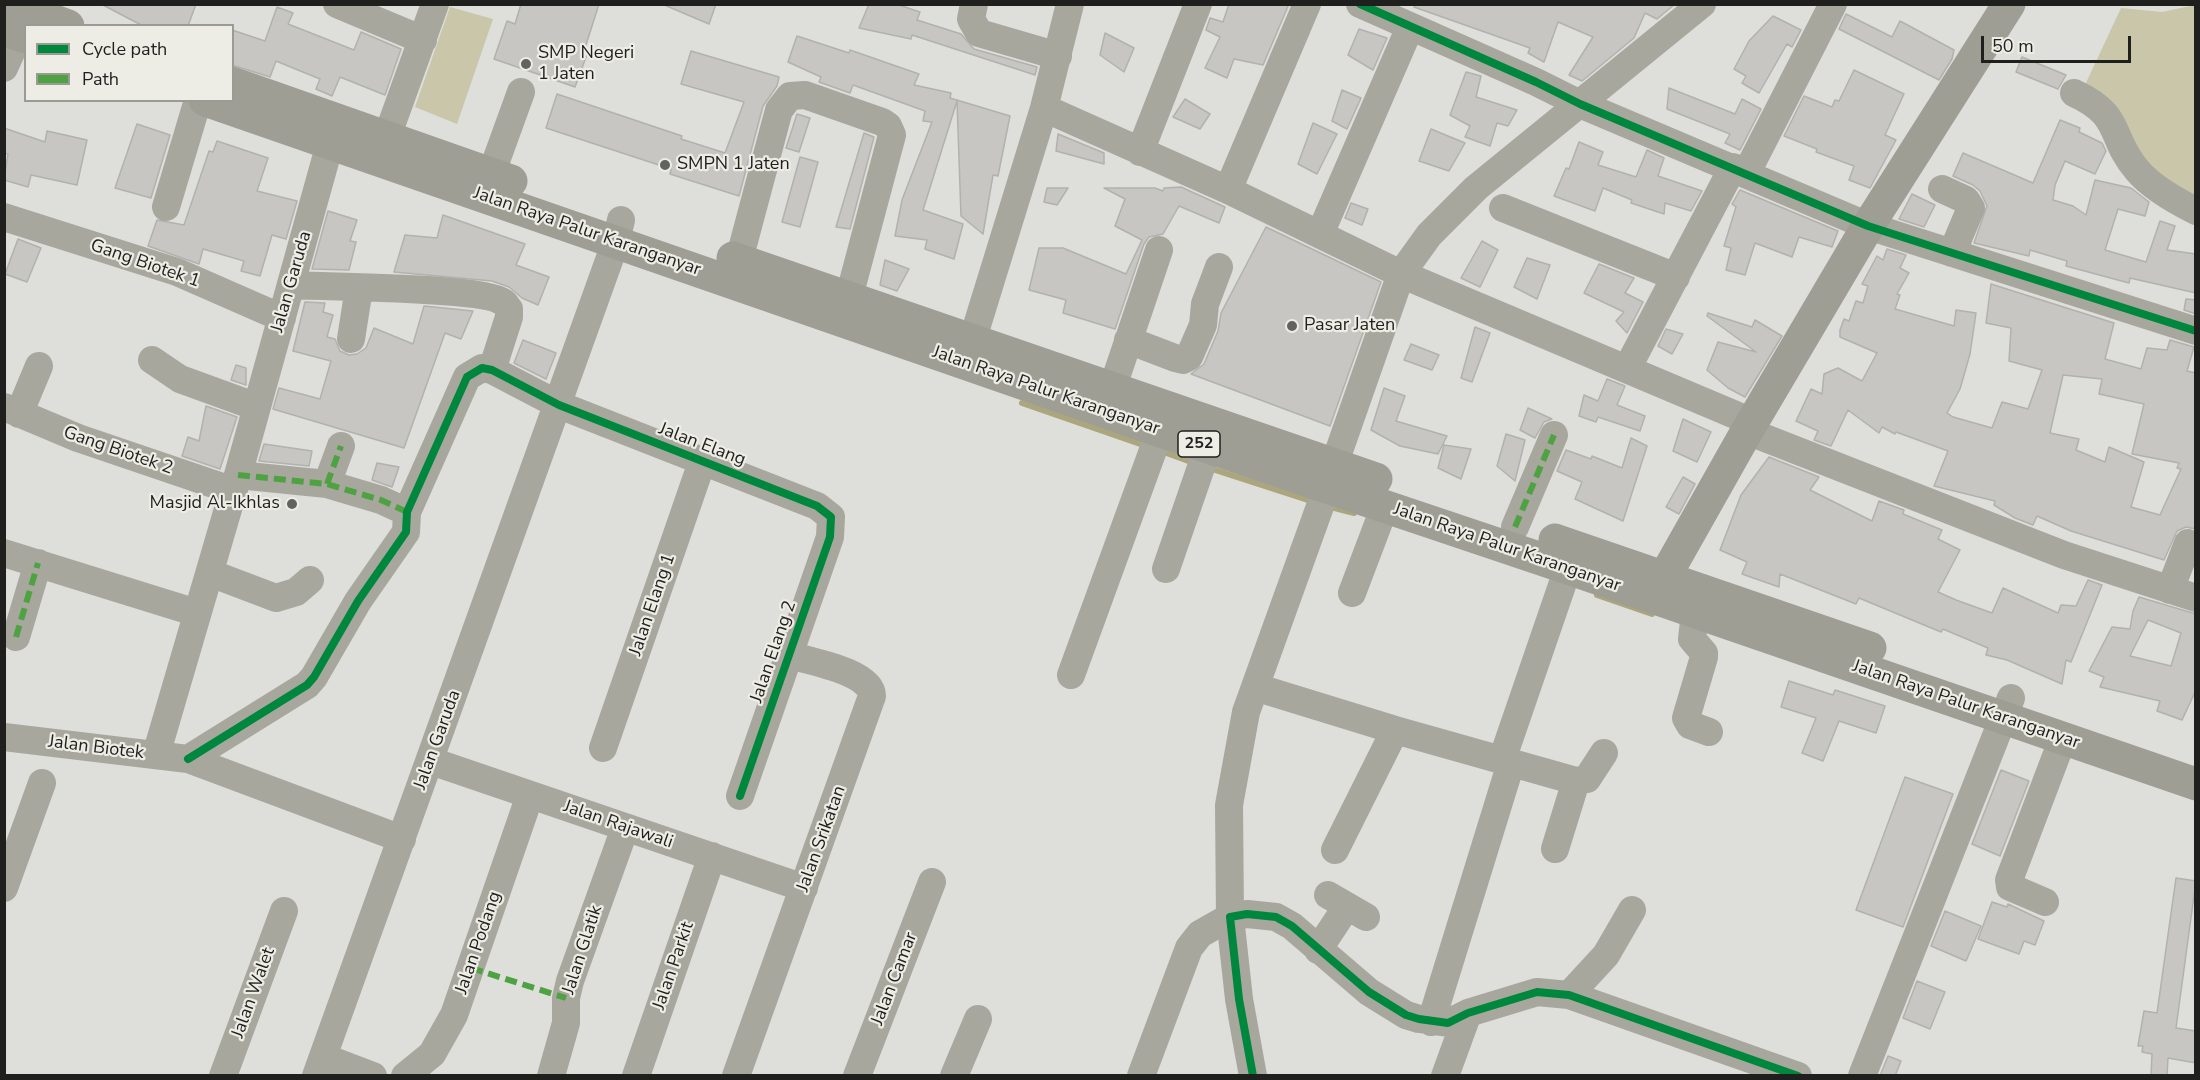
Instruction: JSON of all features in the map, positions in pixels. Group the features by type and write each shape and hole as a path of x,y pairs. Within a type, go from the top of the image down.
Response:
{"main road":[{"path":"1660,587 1749,426 1868,226 2009,4"},
{"path":"23,21 50,24"},
{"name":"Jalan Raya Palur Karanganyar","path":"234,84 333,132"},
{"name":"Jalan Raya Palur Karanganyar","path":"213,102 333,132 969,351 1107,400 1325,490"},
{"name":"Jalan Raya Palur Karanganyar","path":"619,231 739,260 849,297 969,351"},
{"name":"Jalan Raya Palur Karanganyar","path":"1107,400 1156,444 1385,507 1564,579 1660,587 1695,612 2001,724 2196,762"},
{"name":"Jalan Raya Palur Karanganyar","path":"1385,507 1515,527 2001,724 2057,753 2196,784"}],"street":[{"path":"337,4 423,40"},
{"path":"383,149 435,4"},
{"path":"974,4 972,25 979,33 1058,56"},
{"path":"969,351 1044,108 1070,4"},
{"path":"1140,152 1198,4"},
{"path":"1228,190 1307,4"},
{"path":"1360,4 1536,82 1580,104 1868,226 2196,331"},
{"path":"1253,1076 1239,999 1230,917 1229,805 1246,712 1401,273 1429,235 1461,201 1702,4"},
{"path":"1628,367 1676,277 1740,170 1833,4"},
{"path":"4,68 23,21"},
{"path":"1320,234 1410,27"},
{"path":"487,185 521,92"},
{"path":"2074,93 2092,101 2106,113 2138,171 2196,211"},
{"path":"739,260 779,110 790,96 804,95 882,122 888,126 892,135 849,297"},
{"path":"166,207 197,102"},
{"path":"1044,108 1228,190 1401,273 1628,367 1749,426 2064,555 2183,594 2188,543"},
{"name":"Jalan Garuda","path":"156,755 236,483 333,132"},
{"path":"1942,189 1966,201 1971,208 1952,253"},
{"path":"1503,208 1676,277"},
{"name":"Gang Biotek 1","path":"4,217 177,272 282,318"},
{"name":"Jalan Garuda","path":"320,1066 559,405 619,231"},
{"path":"1107,400 1159,250"},
{"path":"1128,340 1175,358 1183,360 1189,357 1193,353 1203,325 1205,304 1219,267"},
{"path":"188,759 307,684 358,601 406,532 407,512 467,377 482,368 492,370 509,317 509,309 503,301 470,294 292,285"},
{"path":"351,339 359,288"},
{"path":"152,360 180,379 257,407"},
{"path":"12,410 39,366"},
{"name":"Jalan Elang","path":"492,370 559,405 817,506 831,517"},
{"name":"Gang Biotek 2","path":"12,410 78,438 236,483 327,484 381,500 407,512"},
{"path":"1515,527 1554,435"},
{"path":"1071,675 1156,444"},
{"path":"327,484 341,446"},
{"path":"1166,569 1204,459"},
{"name":"Jalan Elang 1","path":"603,748 702,462"},
{"path":"1352,593 1385,507"},
{"name":"Jalan Elang 2","path":"740,796 830,537 831,517"},
{"path":"4,553 197,613"},
{"path":"16,637 38,563"},
{"path":"210,573 276,598 296,592 310,580"},
{"path":"1431,1022 1507,761 1564,579"},
{"path":"1695,612 1692,639 1704,653 1704,657 1686,718 1690,725 1709,732"},
{"name":"Jalan Srikatan","path":"736,1076 872,702 872,692 867,681 789,655"},
{"path":"1255,687 1395,730 1576,781 1587,779 1604,753"},
{"path":"1862,1076 2001,724"},
{"path":"1335,850 1395,730"},
{"name":"Jalan Biotek","path":"4,738 188,759 402,839"},
{"path":"2045,902 2016,891 2008,884 2057,753"},
{"name":"Jalan Rajawali","path":"431,761 804,888"},
{"path":"1555,849 1576,781"},
{"path":"4,888 42,783"},
{"name":"Jalan Podang","path":"405,1076 432,1054 454,1015 530,795"},
{"name":"Jalan Glatik","path":"556,1074 567,1023 566,998 570,981 625,828"},
{"name":"Jalan Parkit","path":"636,1076 712,856"},
{"name":"Jalan Camar","path":"857,1076 932,882"},
{"path":"1318,950 1347,906"},
{"path":"1569,995 1606,955 1632,909"},
{"name":"Jalan Walet","path":"224,1076 284,910"},
{"path":"1141,1076 1189,948 1207,929 1230,917 1247,914 1276,917 1292,926 1369,992 1406,1015 1431,1022 1448,1023 1468,1013 1537,992 1550,991 1569,995 1798,1076"},
{"path":"1445,1076 1468,1013"},
{"path":"954,1076 978,1019"},
{"path":"320,1066 373,1076"}],"shaded area":[{"path":"2195,5 2195,202 2155,172 2085,85 2121,8 2162,12"},
{"path":"450,7 493,19 457,124 415,107"}],"building":[{"path":"101,4 196,4 189,24 139,24"},
{"path":"521,4 599,4 585,48 589,49 575,87 494,59 507,21 515,24"},
{"path":"662,4 716,4 709,24"},
{"path":"869,4 896,4 920,12 917,20 961,34 974,49 1037,67 1035,75 912,35 911,39 859,28"},
{"path":"1229,4 1289,4 1263,65 1234,59 1227,78 1205,68 1220,37 1206,30 1210,18 1223,22"},
{"path":"1415,4 1675,4 1657,19 1645,13 1634,38 1582,81 1569,75 1593,37 1558,22 1544,62 1528,53 1530,48 1414,7"},
{"path":"277,7 293,13 288,24 354,50 361,32 401,49 385,95 340,77 332,96 316,89 320,79 276,61 270,77 234,66 234,31 265,41"},
{"path":"1846,14 1892,37 1900,21 1954,50 1952,59 1939,80 1839,29"},
{"path":"1773,16 1801,30 1792,47 1787,44 1759,93 1742,83 1746,76 1734,69 1749,41"},
{"path":"1359,29 1387,38 1373,70 1348,55"},
{"path":"1105,33 1134,48 1124,72 1100,55"},
{"path":"797,36 849,53 850,50 919,74 914,85 951,93 950,98 1010,116 998,176 993,175 983,234 961,216 957,101 923,210 963,224 954,259 925,249 927,240 895,236 902,200 932,122 923,121 925,111 853,85 850,93 819,82 821,77 788,62"},
{"path":"691,51 779,77 777,86 763,106 739,196 670,174 671,169 546,128 557,94 725,153 744,102 681,84"},
{"path":"2022,57 2066,75 2058,89 2016,72"},
{"path":"1854,70 1904,94 1885,135 1896,140 1870,188 1849,180 1854,166 1816,152 1817,149 1784,136 1804,96 1832,107 1835,100 1839,101"},
{"path":"1466,72 1481,76 1476,97 1517,110 1508,126 1497,123 1490,146 1465,137 1470,126 1450,115"},
{"path":"1669,88 1735,114 1742,99 1761,109 1740,150 1725,143 1730,134 1667,109"},
{"path":"1342,90 1361,98 1347,129 1332,121"},
{"path":"1185,99 1210,114 1200,129 1173,117"},
{"path":"797,114 810,118 799,152 786,148"},
{"path":"2060,120 2080,128 2079,132 2102,143 2106,151 2095,174 2065,161 2055,185 2053,200 2073,206 2086,215 2095,180 2131,188 2149,202 2145,216 2118,209 2105,250 2146,262 2160,221 2175,226 2167,250 2196,254 2196,293 2130,278 2129,283 2066,266 2067,261 2030,250 2029,256 1974,243 1987,206 1980,191 1973,185 1953,176 1963,153 2033,183"},
{"path":"1313,123 1337,134 1317,174 1298,164"},
{"path":"137,124 170,135 151,198 115,188"},
{"path":"4,128 45,142 47,131 87,140 77,185 31,175 28,187 4,180 8,154 4,153"},
{"path":"1431,129 1465,143 1449,171 1419,161"},
{"path":"864,133 874,137 850,229 836,227"},
{"path":"1058,134 1104,153 1104,164 1056,151"},
{"path":"217,141 268,158 257,191 297,201 286,239 272,235 260,276 241,271 244,261 203,249 199,264 148,246 157,220 184,225 209,151 213,152"},
{"path":"1579,142 1603,152 1598,165 1636,177 1647,150 1664,158 1658,176 1702,191 1691,211 1665,203 1664,214 1631,203 1632,200 1603,188 1595,211 1554,196 1566,168 1569,169"},
{"path":"800,157 818,162 800,227 782,222"},
{"path":"1181,187 1225,207 1219,223 1179,206 1163,234 1149,237 1144,244 1115,329 1063,313 1066,300 1029,290 1039,248 1063,248 1126,274 1142,240 1115,226 1125,199 1104,188 1155,188 1163,191 1164,188"},
{"path":"1047,188 1068,188 1057,205 1044,202"},
{"path":"1740,190 1838,231 1832,247 1799,237 1792,257 1755,243 1745,275 1726,270 1731,248 1724,246 1736,207 1732,204"},
{"path":"1912,194 1935,205 1924,227 1899,219"},
{"path":"1351,203 1368,209 1362,225 1345,218"},
{"path":"328,211 357,220 350,241 356,242 349,270 312,269"},
{"path":"443,215 525,244 516,265 549,277 538,305 522,298 509,287 492,281 394,272 405,235 437,238"},
{"name":"Pasar Jaten","path":"1266,227 1381,282 1330,426 1191,374 1204,364 1218,331 1221,313"},
{"path":"18,239 41,248 27,282 5,274"},
{"path":"1482,241 1498,250 1480,287 1461,278"},
{"path":"1887,249 1906,255 1900,268 1909,273 1897,294 1900,295 1895,309 1954,326 1956,310 1976,313 1970,354 1960,389 1947,413 1953,417 1992,428 2002,402 2028,409 2042,370 2009,361 2011,328 1986,323 1991,284 2114,323 2105,359 2141,369 2147,348 2167,350 2170,340 2194,347 2187,371 2196,373 2196,529 2186,527 2177,531 2164,560 2071,531 2037,516 2033,525 2015,518 1994,505 1995,501 1934,486 1948,451 1896,432 1895,434 1882,427 1879,433 1848,410 1831,446 1814,440 1818,431 1796,421 1811,389 1822,394 1824,374 1838,368 1862,381 1877,353 1840,337 1840,330 1844,319 1849,321 1856,301 1863,303 1868,286 1862,284 1877,256 1883,260","holes":["2063,375 2102,379 2099,394 2144,404 2132,454 2179,463 2177,468 2181,469 2160,515 2131,507 2144,462 2109,447 2105,462 2076,450 2079,439 2050,433"]},
{"path":"1527,258 1550,265 1537,299 1514,287"},
{"path":"885,260 909,269 897,291 880,285"},
{"path":"1599,264 1634,278 1625,293 1643,302 1627,333 1616,321 1624,312 1584,293"},
{"path":"2186,299 2196,300 2196,314 2184,310"},
{"path":"305,302 325,303 323,312 333,315 327,337 335,339 340,351 349,355 357,354 366,348 374,328 413,344 424,306 473,311 461,339 445,333 404,448 273,409 279,388 320,399 331,361 293,351"},
{"path":"1708,313 1752,327 1755,320 1782,336 1745,397 1728,388 1707,370 1718,342 1756,352 1707,316"},
{"path":"1475,327 1490,333 1472,382 1461,378"},
{"path":"1666,329 1683,334 1672,354 1658,346"},
{"path":"523,340 556,353 546,379 514,363"},
{"path":"1411,344 1439,355 1432,370 1404,360"},
{"path":"236,365 246,368 246,385 231,380"},
{"path":"1607,379 1625,386 1617,405 1645,416 1640,431 1598,417 1596,422 1579,416 1584,395 1598,401"},
{"path":"1384,388 1405,396 1396,421 1447,436 1438,454 1400,446 1371,430"},
{"path":"206,406 237,417 220,469 182,456 188,437 199,441"},
{"path":"1528,408 1552,419 1544,422 1535,438 1520,430"},
{"path":"1683,419 1711,432 1697,462 1673,451"},
{"path":"1506,434 1525,440 1515,481 1497,466"},
{"path":"1631,438 1647,446 1623,521 1575,499 1582,482 1557,471 1566,450 1591,459 1592,456 1622,468"},
{"path":"264,444 312,451 309,466 259,461"},
{"path":"1444,445 1471,449 1461,479 1438,468"},
{"path":"1769,457 1819,477 1810,490 1872,521 1879,501 1904,510 1903,514 1942,530 1938,539 1960,550 1938,592 1956,600 1992,613 2003,588 2058,613 2061,605 2076,606 2088,580 2102,585 2071,662 2066,660 2062,684 2007,660 1986,655 1988,648 1943,629 1941,632 1859,598 1856,604 1780,574 1779,587 1742,574 1747,562 1720,550 1741,495"},
{"path":"377,463 399,467 392,487 372,480"},
{"path":"1683,477 1695,484 1679,514 1666,507"},
{"path":"2139,597 2196,614 2196,690 2182,720 2157,711 2160,701 2100,687 2104,677 2089,671 2112,627 2130,629 2133,611","holes":["2148,620 2181,633 2171,666 2130,656"]},
{"path":"1789,681 1833,695 1835,690 1885,706 1876,733 1839,721 1823,761 1802,753 1816,718 1781,707"},
{"path":"2001,770 2029,781 2000,856 1972,844"},
{"path":"1905,777 1953,794 1903,927 1856,910"},
{"path":"2176,878 2196,881 2176,1028 2196,1031 2196,1063 2168,1058 2167,1076 2151,1076 2152,1054 2142,1052 2143,1046 2138,1046 2144,1011 2157,1013"},
{"path":"1992,902 2007,907 2008,904 2044,921 2035,945 2024,941 2019,954 1978,939"},
{"path":"1945,911 1981,926 1966,961 1931,946"},
{"path":"1917,981 1945,992 1930,1029 1903,1018"},
{"path":"1888,1056 1901,1061 1895,1076 1880,1076"}],"waterway":[{"path":"1022,403 1146,446"},
{"path":"1161,451 1194,463"},
{"path":"1209,468 1314,502"},
{"path":"1327,506 1354,513"},
{"path":"1597,595 1652,614"}],"marked path":[{"path":"1515,527 1554,435"},
{"path":"327,484 341,446"},
{"path":"238,475 327,484 381,500 407,512"},
{"path":"16,637 38,563"},
{"path":"471,968 566,998"}],"cycle path":[{"path":"1360,4 1536,82 1580,104 1868,226 2196,331"},
{"path":"188,759 307,685 314,677 358,601 406,532 407,512 467,377 482,368 492,370 559,405 817,506 831,517 830,537 740,796"},
{"path":"1253,1076 1239,999 1230,917 1247,914 1276,917 1292,926 1369,992 1406,1015 1419,1019 1448,1023 1468,1013 1537,992 1569,995 1798,1076"}],"place":[{"name":"SMP Negeri 1 Jaten","path":"526,64"},
{"name":"SMPN 1 Jaten","path":"665,165"},
{"name":"Pasar Jaten","path":"1292,326"},
{"name":"Masjid Al-Ikhlas","path":"292,504"}]}
